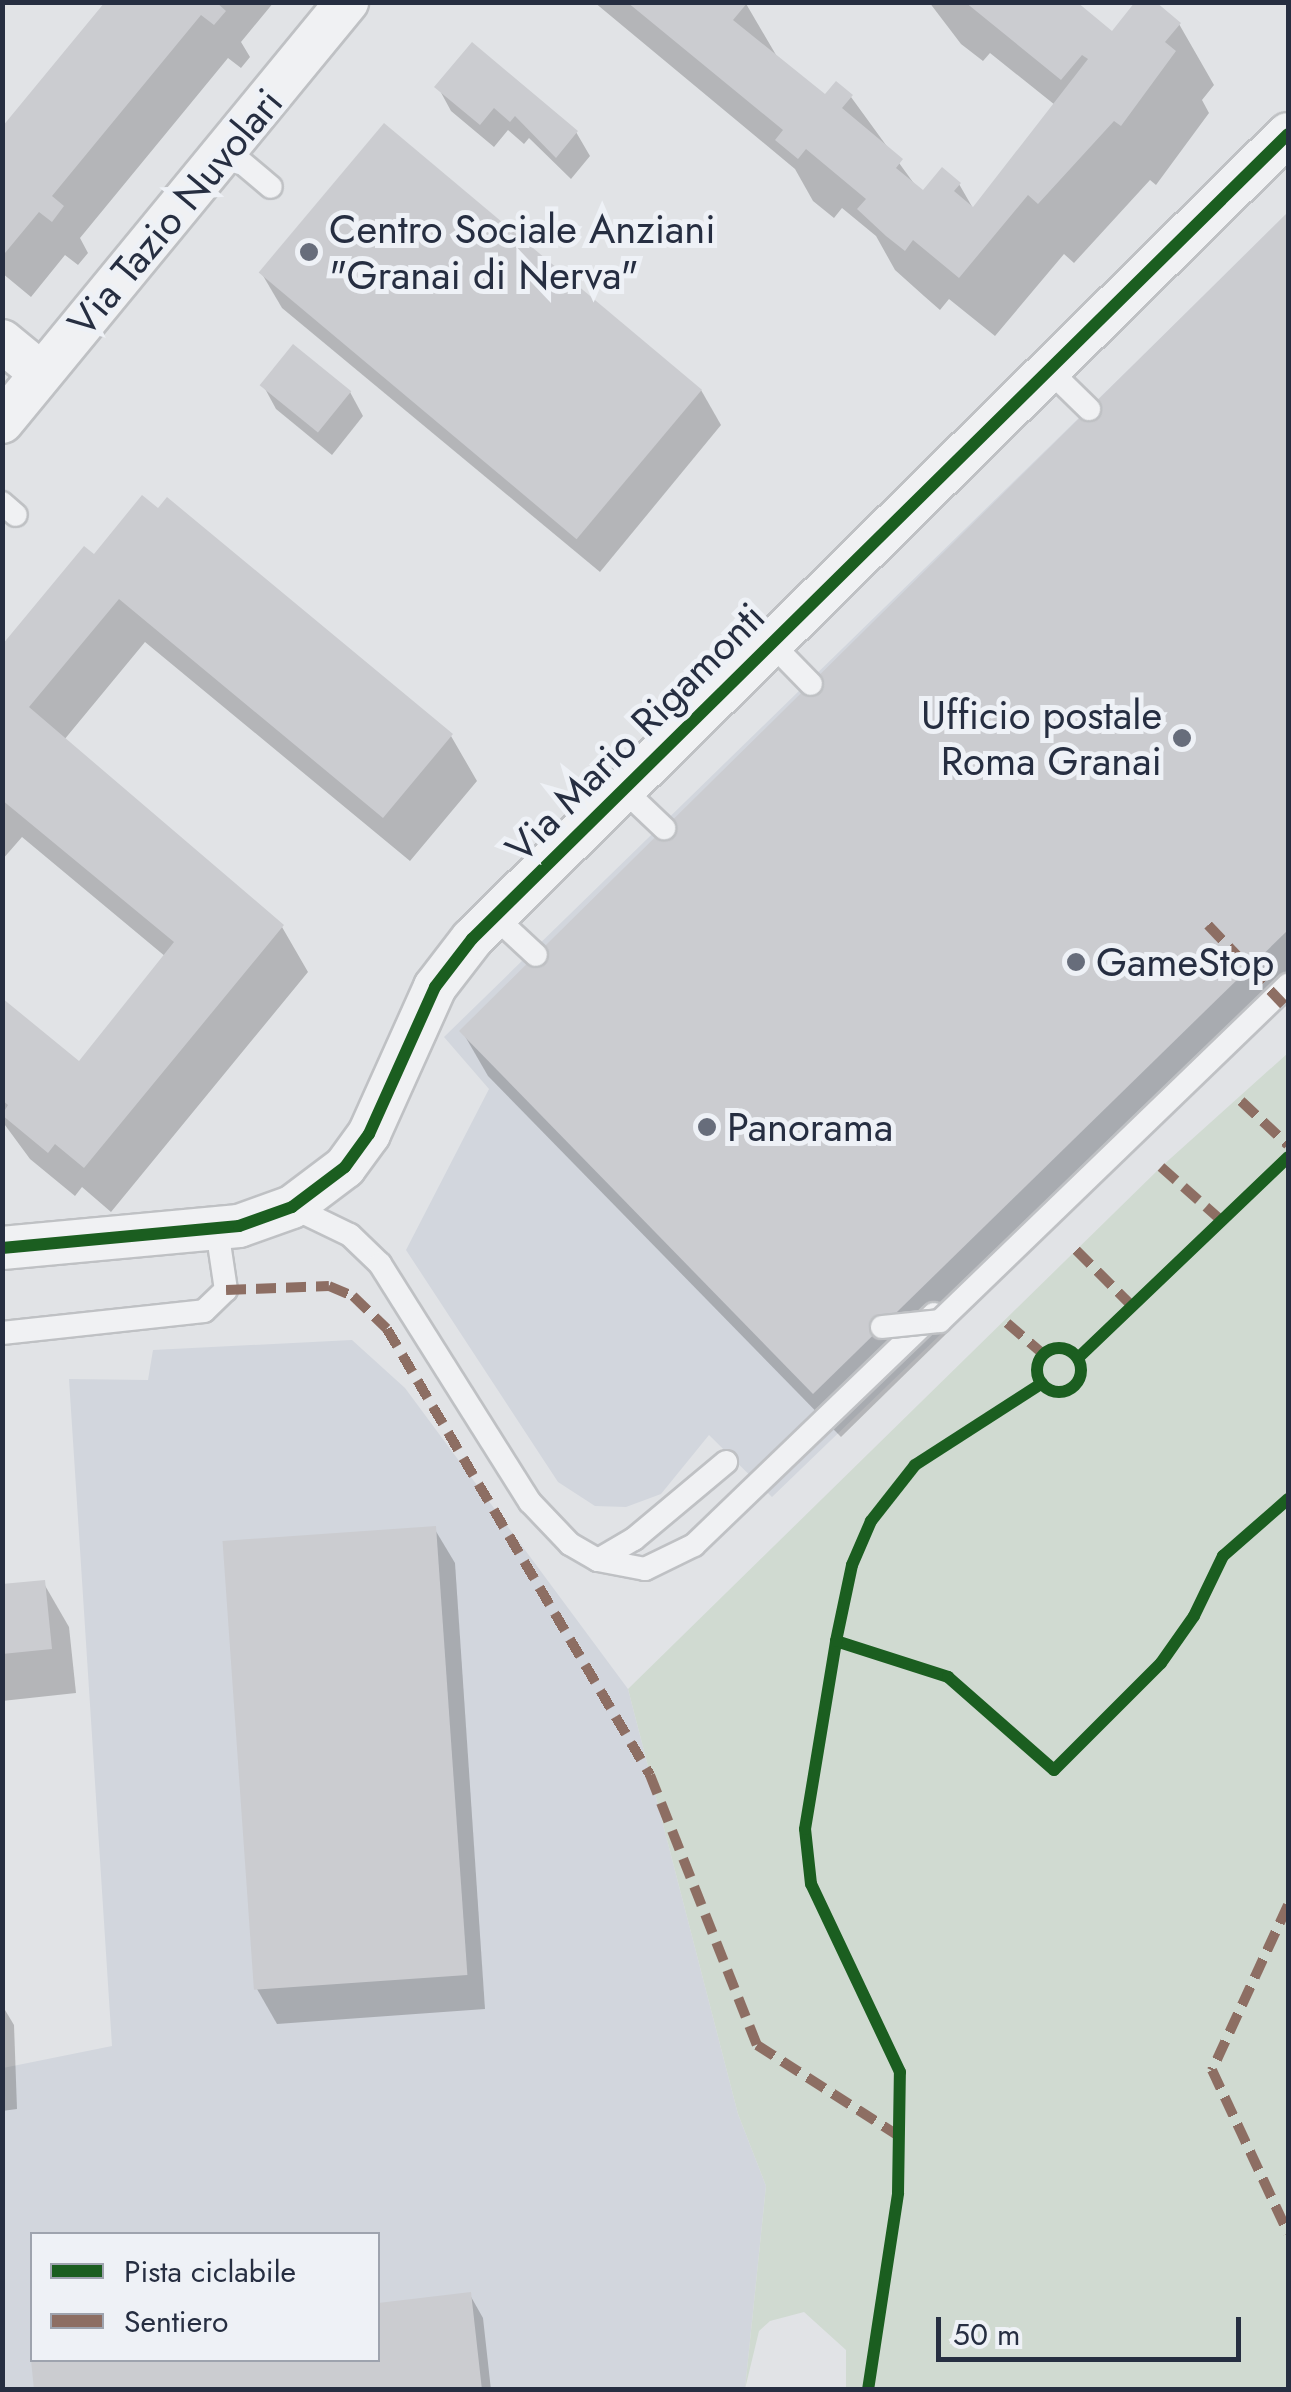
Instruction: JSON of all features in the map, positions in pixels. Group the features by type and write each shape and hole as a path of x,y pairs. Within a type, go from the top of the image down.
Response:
{"street":[{"name":"Via Tazio Nuvolari","path":"6,410 42,373 347,2"},
{"name":"Via Mario Rigamonti","path":"2,1248 217,1230 292,1207 359,1150 435,987 494,916 1288,134"},
{"path":"2,341 42,373"}],"lane":[{"path":"227,150 271,187"},
{"path":"1049,370 1089,409"},
{"path":"771,644 811,684"},
{"path":"624,790 664,828"},
{"path":"494,916 536,955"},
{"path":"292,1207 350,1235 380,1264 530,1502 570,1544 598,1560 645,1568 694,1545 1288,974"},
{"path":"882,1327 940,1321 1288,985"},
{"path":"2,1333 204,1312 226,1290 217,1230"},
{"path":"598,1560 634,1540 726,1462"}],"shaded area":[{"path":"1288,214 1288,999 772,1497 709,1435 661,1494 626,1507 595,1506 558,1482 406,1250 489,1089 444,1037"},
{"path":"1288,1053 1288,2389 846,2389 846,2350 804,2312 770,2321 759,2331 745,2389 766,2186 738,2114 628,1689 1161,1167"},
{"path":"352,1340 405,1388 628,1689 738,2114 766,2186 745,2389 3,2390 3,2068 112,2046 69,1379 148,1380 153,1350"}],"building":[{"path":"105,2 216,2 226,11 214,25 201,15 52,196 64,206 52,222 39,212 5,253 2,127"},
{"path":"627,2 748,2 733,20 825,94 836,81 853,95 842,108 903,159 896,168 923,190 942,167 961,183 954,191 973,207 1088,59 1082,55 1061,80 965,2 1077,2 1112,31 1135,2 1156,2 1181,23 1165,42 1176,51 1121,126 1114,121 1038,204 1028,195 959,278 913,240 905,251 886,236 857,209 866,199 806,149 798,159 775,140 783,130"},
{"path":"472,42 578,131 556,158 515,116 510,122 494,108 480,125 434,87"},
{"path":"384,123 702,390 577,539 259,272"},
{"path":"1288,212 1288,930 813,1394 459,1031"},
{"path":"293,344 351,391 318,432 260,385"},
{"path":"142,495 158,508 167,497 453,734 383,818 119,599 29,707 284,925 84,1168 55,1144 48,1153 2,1115 8,1105 2,1100 2,998 79,1061 174,942 2,800 2,645 84,546 94,554"},
{"path":"436,1526 467,1975 254,1990 223,1541"},
{"path":"45,1580 52,1649 2,1654 2,1584"},
{"path":"471,2292 482,2390 34,2390 31,2362 380,2362 380,2303"}],"marked path":[{"path":"1208,925 1284,1005"},
{"path":"1241,1101 1288,1145"},
{"path":"1161,1167 1222,1221"},
{"path":"1076,1250 1131,1305"},
{"path":"226,1290 329,1286 353,1296 387,1329 650,1775 757,2045 899,2136"},
{"path":"1007,1323 1043,1354"},
{"path":"1288,1905 1212,2070 1288,2233"}],"cycle path":[{"path":"2,1248 239,1226 292,1207 345,1167 369,1134 435,987 472,939 1288,134"},
{"path":"1078,1358 1288,1157"},
{"path":"1059,1348 1075,1354 1081,1370 1075,1386 1059,1392 1043,1386 1037,1370 1043,1354 1059,1348"},
{"path":"868,2390 898,2193 900,2072 811,1884 805,1829 836,1641 852,1565 871,1521 915,1465 1042,1383"},
{"path":"836,1641 948,1677 1054,1770 1161,1663 1194,1616 1223,1556 1288,1499"}],"place":[{"name":"Centro Sociale Anziani \"Granai di Nerva\"","path":"309,252"},
{"name":"Ufficio postale Roma Granai","path":"1182,738"},
{"name":"GameStop","path":"1076,962"},
{"name":"Panorama","path":"707,1127"}]}
